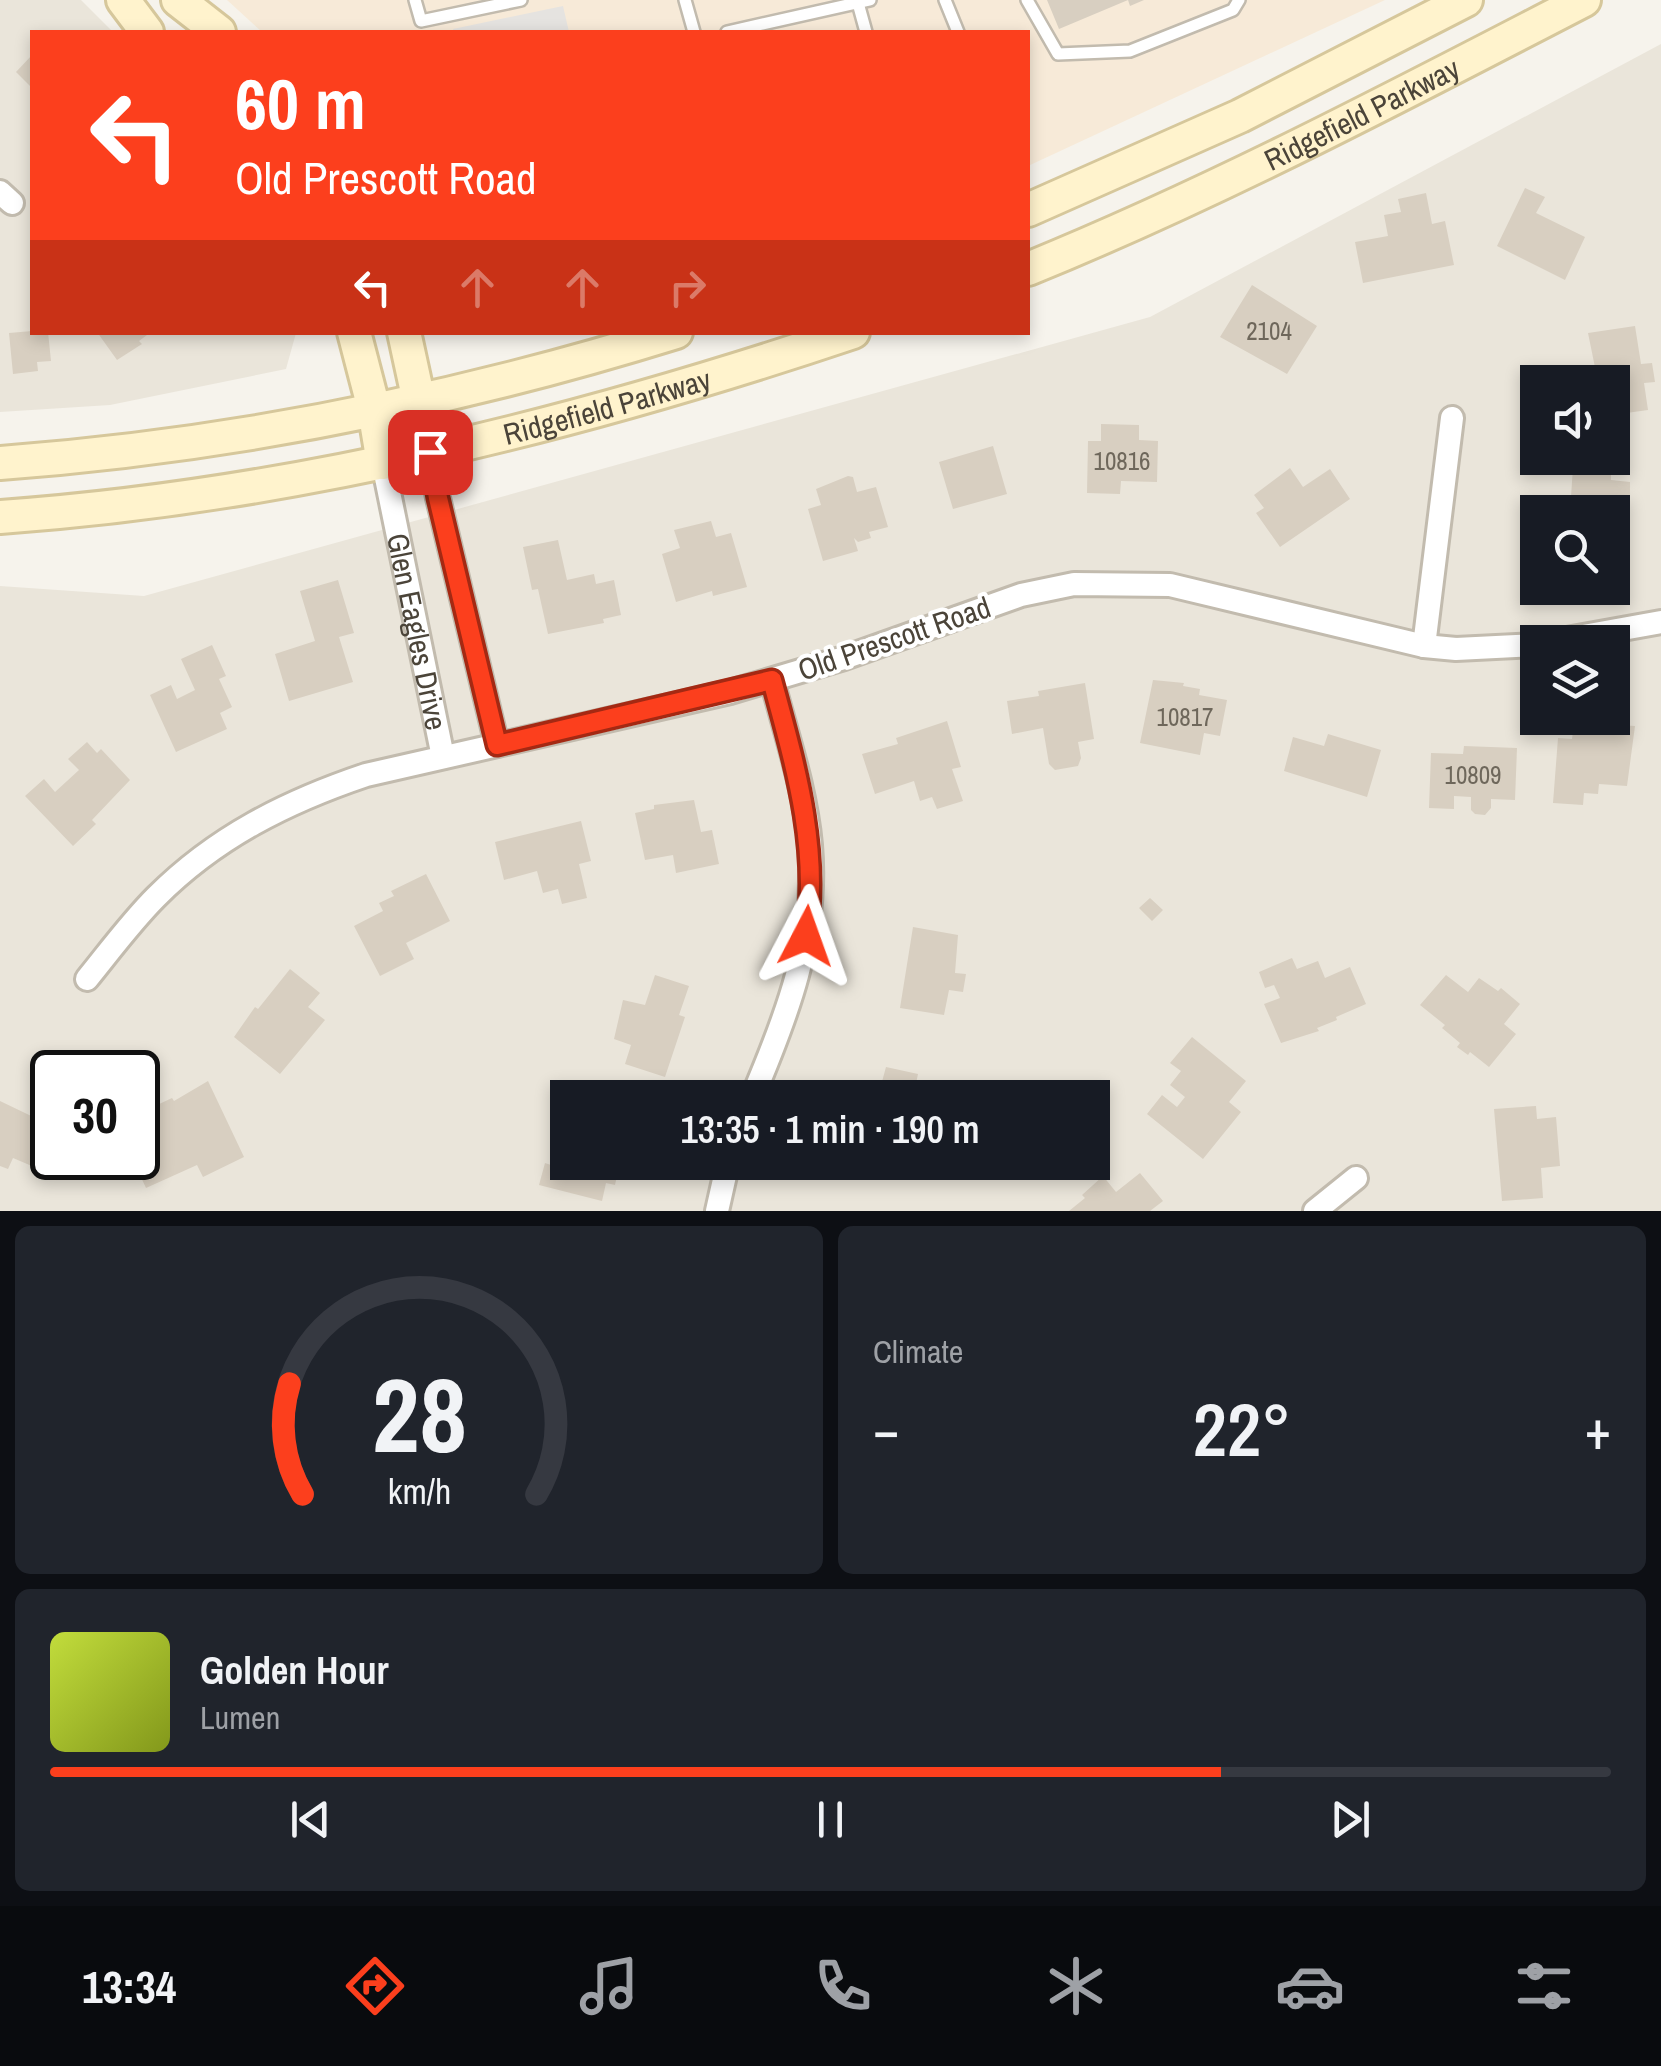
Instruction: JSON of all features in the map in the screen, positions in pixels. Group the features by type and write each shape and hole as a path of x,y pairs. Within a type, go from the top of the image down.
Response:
{"main road":[{"path":"123,0 146,30"},
{"name":"Ridgefield Parkway","path":"1030,206 1240,116 1466,0"},
{"name":"Ridgefield Parkway","path":"1030,268 1242,175 1584,0"},
{"path":"182,1 218,30"},
{"name":"Glen Eagles Drive","path":"355,335 374,408 383,463"},
{"name":"Glen Eagles Drive","path":"405,335 430,452"},
{"name":"Ridgefield Parkway","path":"0,462 149,448 319,421 664,335"},
{"name":"Ridgefield Parkway","path":"0,518 167,500 383,463 678,389 845,335"}],"street":[{"path":"1424,646 1452,418"},
{"name":"Glen Eagles Drive","path":"430,452 497,745"},
{"name":"Glen Eagles Drive","path":"383,463 443,758"},
{"name":"Old Prescott Road","path":"87,979 154,899 194,862 247,826 317,791 366,775 772,680 1021,595 1074,584 1170,585 1424,646 1520,646"},
{"path":"1630,628 1661,622"},
{"path":"760,1080 787,1016 802,964 810,908 810,845 800,786 772,680"},
{"path":"1315,1211 1356,1178"},
{"path":"717,1211 724,1180"}],"lane":[{"path":"414,0 421,21 521,0"},
{"path":"686,0 694,30"},
{"path":"945,0 957,30"},
{"path":"1027,0 1058,54 1130,51 1234,10 1238,0"},
{"path":"736,30 864,1 866,30"}],"shaded area":[{"path":"0,0 81,0 111,30 30,30 30,335 295,335 286,369 110,405 0,412"},
{"path":"227,0 1385,0 1030,165 1030,30 260,30"},
{"path":"563,6 569,30 453,30"},
{"path":"1661,44 1661,1211 0,1211 0,586 144,596 1150,317"}],"building":[{"path":"1047,0 1128,0 1059,29"},
{"path":"30,57 30,86 16,72"},
{"path":"1525,188 1545,197 1536,213 1585,237 1565,280 1497,246"},
{"path":"1426,193 1432,224 1445,221 1454,265 1363,283 1355,242 1388,236 1384,215 1401,212 1398,199"},
{"path":"1252,285 1317,326 1287,374 1220,337"},
{"path":"1635,326 1641,364 1652,363 1655,382 1644,383 1648,410 1630,412 1630,365 1595,365 1588,333"},
{"path":"9,333 48,335 51,361 37,362 38,371 13,374"},
{"path":"99,335 147,335 139,341 142,344 117,360"},
{"path":"1101,424 1139,425 1139,440 1158,441 1157,482 1121,481 1120,494 1087,493 1088,441 1101,441"},
{"path":"993,446 1007,494 953,509 939,462"},
{"path":"1290,468 1303,487 1330,469 1350,499 1280,547 1256,513 1264,508 1254,495"},
{"path":"1572,475 1611,475 1611,480 1630,482 1630,495 1571,495"},
{"path":"853,477 857,492 876,487 888,527 869,532 871,538 858,542 854,538 858,551 823,561 808,509 821,505 816,489"},
{"path":"711,521 716,537 731,533 747,587 713,596 712,591 676,602 662,554 680,548 674,530"},
{"path":"558,540 567,580 594,574 596,584 614,580 621,615 603,619 604,623 548,634 538,589 532,590 523,547"},
{"path":"338,580 354,633 339,637 353,682 289,701 275,654 315,641 300,591"},
{"path":"212,645 226,676 219,679 232,707 220,713 227,729 176,752 150,695 171,685 177,699 195,690 181,659"},
{"path":"1153,680 1184,683 1183,686 1200,689 1199,695 1227,700 1220,736 1204,733 1200,755 1140,743"},
{"path":"1085,683 1094,739 1078,742 1078,766 1055,770 1049,764 1043,728 1012,734 1007,701"},
{"path":"947,721 961,767 952,769 963,801 937,809 932,797 920,801 914,781 875,794 862,754 898,744 896,738"},
{"path":"1630,726 1635,726 1627,786 1599,784 1598,794 1584,793 1583,805 1553,803 1558,738 1572,739 1572,735 1630,735"},
{"path":"1328,734 1381,750 1367,797 1284,771 1293,737 1324,746"},
{"path":"87,742 97,753 101,749 130,780 92,820 96,824 73,846 25,796 44,779 55,792 79,770 68,759"},
{"path":"1464,746 1517,748 1515,800 1491,799 1491,808 1485,815 1471,810 1471,797 1454,796 1454,809 1429,808 1431,753 1463,754"},
{"path":"694,800 701,832 712,830 719,864 676,873 673,855 645,860 635,813 654,809 654,805"},
{"path":"581,821 591,861 579,864 587,898 562,904 558,889 543,893 537,871 504,880 495,842"},
{"path":"426,874 450,921 406,943 414,959 380,976 354,926 383,911 379,903 394,896 391,891"},
{"path":"1150,898 1163,910 1152,921 1139,908"},
{"path":"913,927 958,935 955,973 966,974 963,992 949,990 944,1015 900,1008"},
{"path":"1292,958 1297,969 1318,961 1325,978 1350,967 1366,1004 1336,1017 1337,1020 1317,1028 1319,1031 1281,1043 1264,1004 1280,998 1274,985 1265,988 1259,972"},
{"path":"290,969 320,993 308,1007 325,1020 280,1074 234,1037"},
{"path":"655,975 689,986 679,1015 685,1017 665,1077 625,1064 631,1045 614,1039 623,1000 645,1005"},
{"path":"1446,975 1468,992 1479,978 1498,991 1501,988 1520,1004 1504,1024 1516,1034 1489,1067 1457,1047 1460,1043 1442,1028 1445,1025 1420,1005"},
{"path":"1192,1037 1246,1081 1229,1102 1241,1112 1203,1159 1147,1114 1162,1095 1177,1107 1185,1097 1170,1085 1181,1071 1170,1063"},
{"path":"886,1067 918,1074 917,1080 882,1080"},
{"path":"208,1081 244,1157 203,1177 197,1165 146,1188 142,1180 160,1180 160,1104 172,1098 174,1101"},
{"path":"0,1101 30,1115 30,1165 13,1158 8,1169 0,1166"},
{"path":"1536,1106 1537,1119 1556,1117 1560,1166 1541,1168 1543,1198 1502,1201 1494,1109"},
{"path":"545,1163 550,1165 550,1180 616,1180 615,1185 606,1183 602,1201 539,1185"},
{"path":"1140,1173 1163,1201 1150,1211 1069,1211 1099,1180 1106,1180 1116,1192"}],"route":[{"path":"430,452 497,745 772,680 800,786 810,845 806,936"}]}
